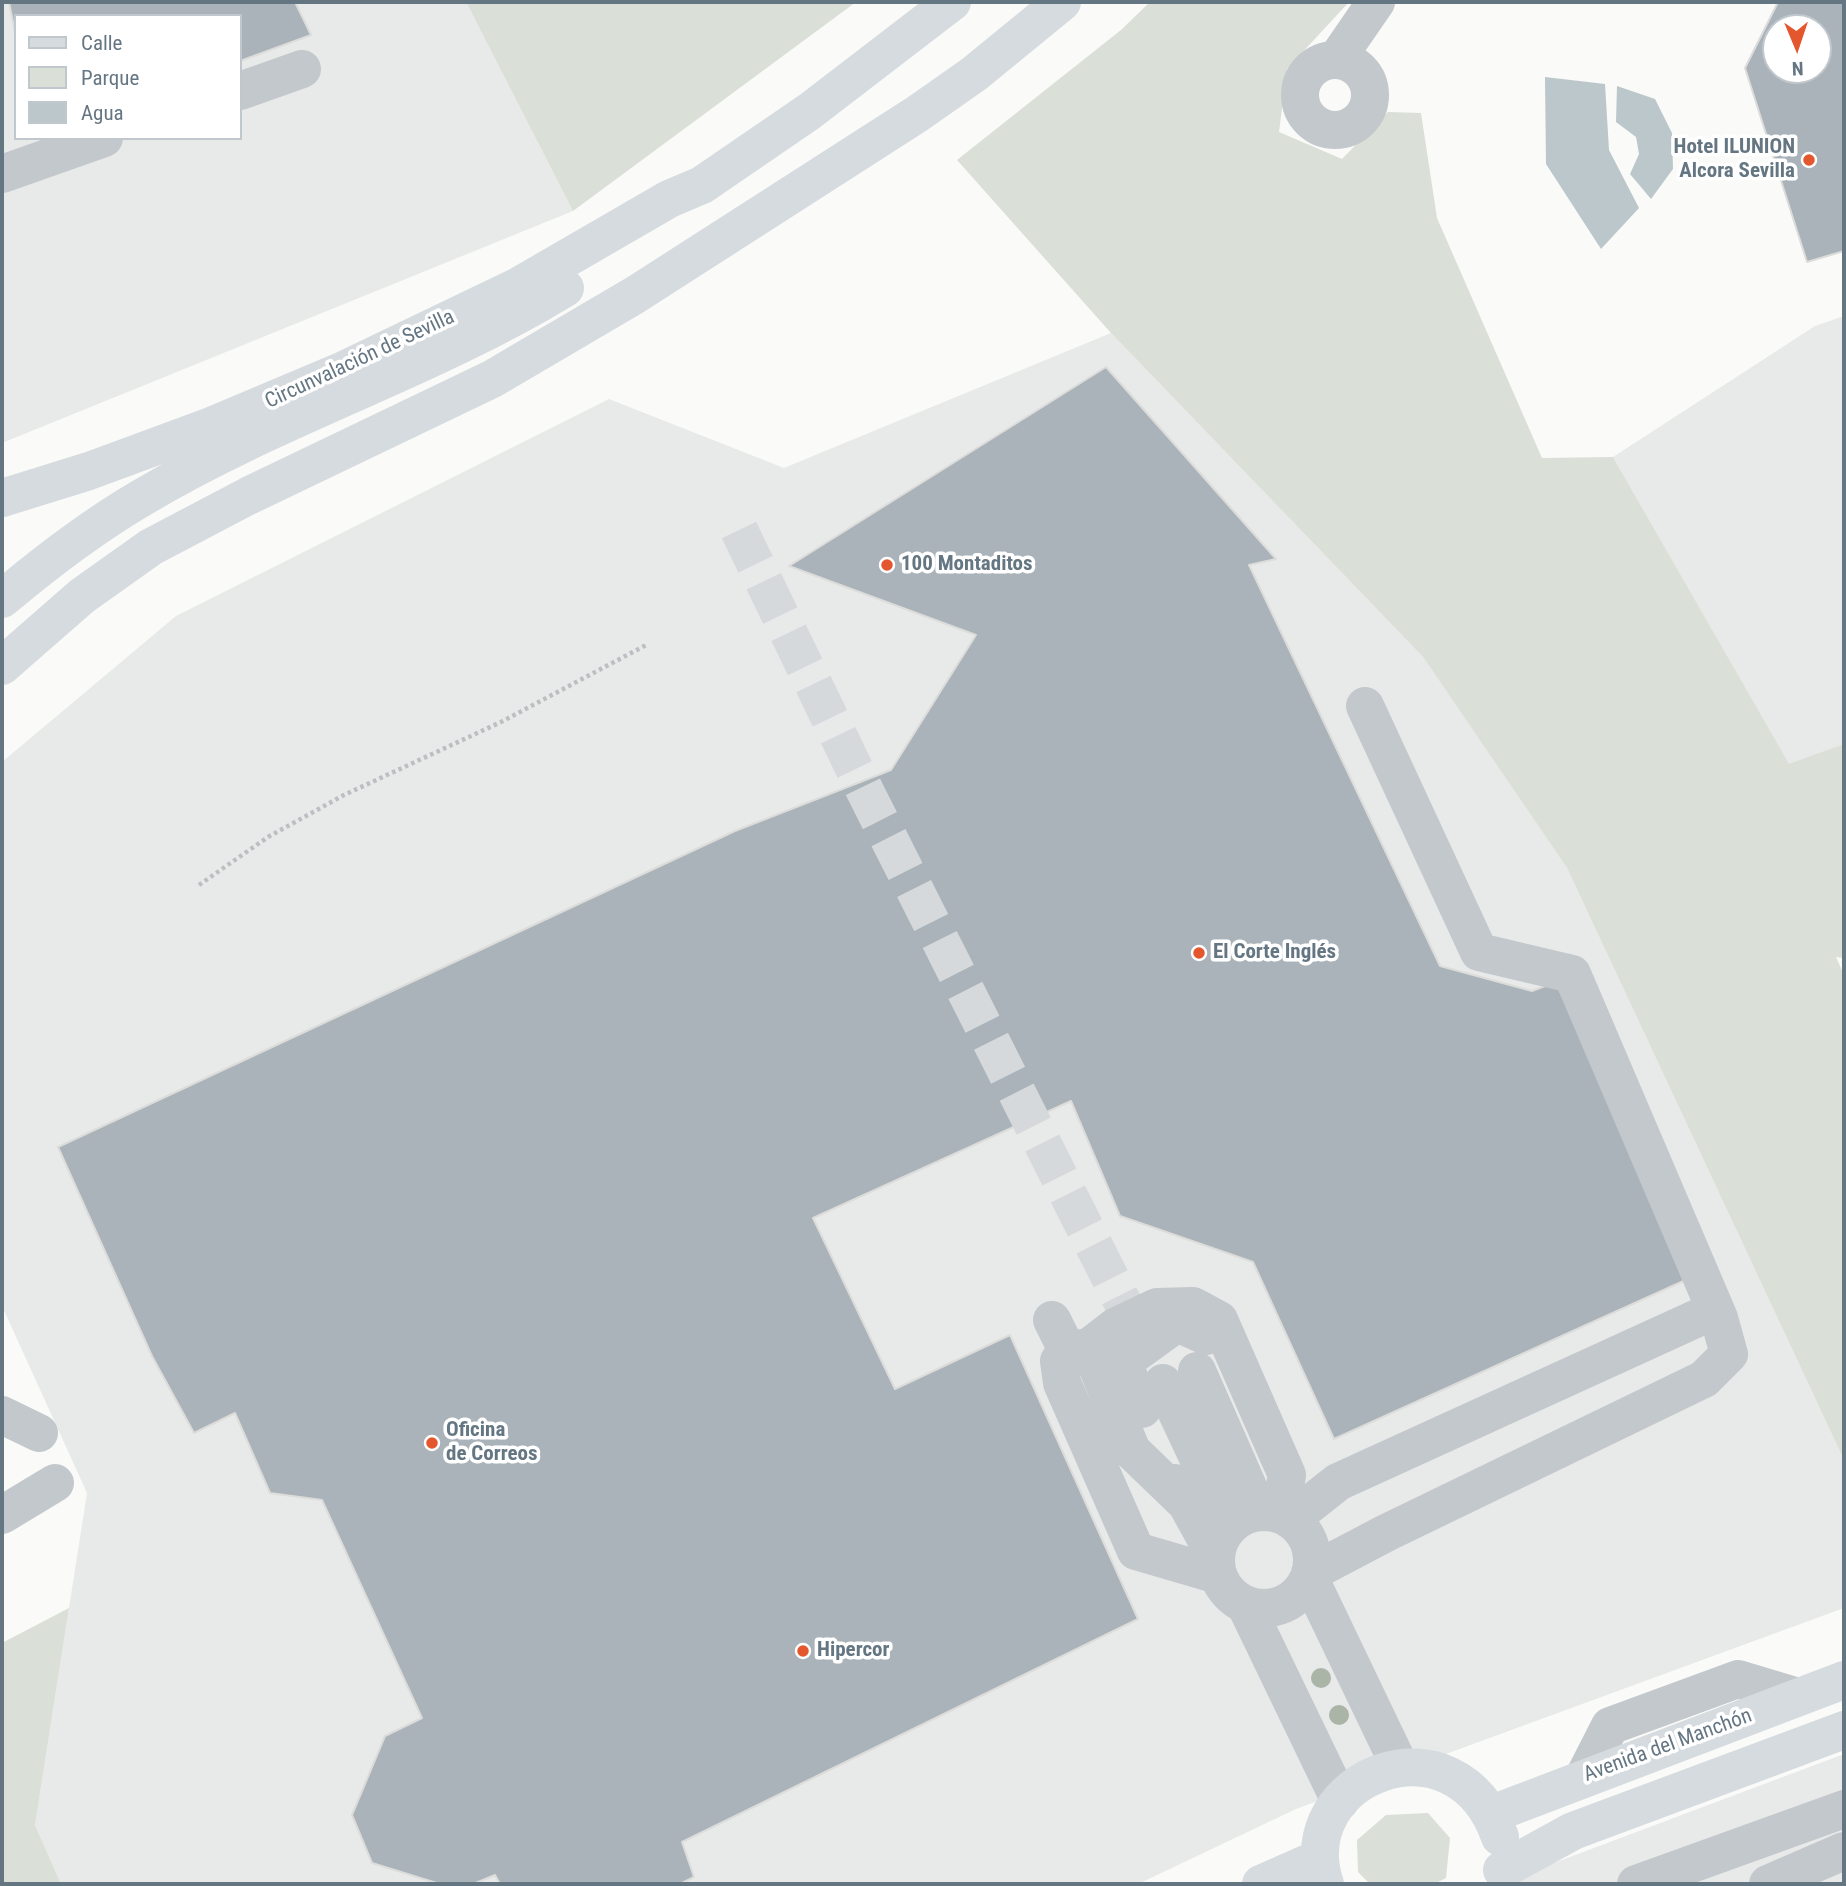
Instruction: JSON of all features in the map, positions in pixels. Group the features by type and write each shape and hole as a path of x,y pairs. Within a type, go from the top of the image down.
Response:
{"main road":[{"path":"2,599 40,567 144,496 223,456 506,324 680,218 702,185 810,111 952,2"},
{"path":"2,666 82,596 151,547 248,496 492,379 635,295 859,152 974,74 1062,2"},
{"name":"Circunvalación de Sevilla","path":"2,498 89,471 211,426 344,369 517,287 669,199 702,185"},
{"name":"Avenida del Manchón","path":"1492,1814 1844,1680"},
{"path":"1500,1877 1573,1831 1844,1730"},
{"path":"1261,1884 1323,1871 1325,1828 1340,1801 1357,1784 1377,1773 1400,1767 1427,1768 1453,1776 1476,1792 1492,1814 1502,1842 1500,1877"}],"lane":[{"path":"1336,60 1376,2"},
{"path":"242,90 302,69"},
{"path":"2,174 98,140"},
{"path":"1310,1575 1355,1550 1704,1380 1729,1354 1719,1318 1572,974 1479,952 1365,706"},
{"path":"1069,1339 1115,1327 1157,1307 1193,1306 1219,1320 1287,1475 1254,1531 1228,1592 1245,1604 1261,1608 1283,1604 1301,1591 1310,1575 1312,1561 1307,1538 1254,1531 1188,1504 1132,1451 1069,1339"},
{"path":"1069,1339 1059,1361 1062,1383 1136,1551 1254,1531 1338,1482 1702,1315 1719,1318"},
{"path":"1188,1504 1165,1466 1123,1362 1177,1323 1212,1338 1254,1531"},
{"path":"1180,1377 1254,1531"},
{"path":"2,1415 39,1433"},
{"path":"2,1515 55,1483"},
{"path":"1332,1625 1343,1577 1355,1550"},
{"path":"1310,1575 1400,1767"},
{"path":"1245,1604 1267,1643 1340,1801"},
{"path":"1636,1884 1844,1809"},
{"path":"1768,1884 1844,1851"}],"path":[{"path":"199,885 268,837 344,795 501,722 648,644"}],"shaded area":[{"path":"2,2 466,2 573,211 2,443"},
{"path":"1844,316 1844,744 1789,765 1613,457 1815,326"},
{"path":"1111,333 1423,657 1567,868 1844,1460 1844,1608 1296,1809 1138,1884 61,1884 35,1825 87,1493 2,1306 2,762 176,616 609,399 784,468"},
{"path":"1844,1754 1844,1884 1498,1884"}],"green space":[{"path":"466,2 856,2 573,211"},
{"path":"1150,2 1349,2 1287,69 1279,132 1342,159 1388,112 1421,113 1437,218 1542,458 1613,457 1789,764 1844,744 1844,958 1836,957 1844,975 1844,1460 1567,868 1423,657 1111,333 957,160 1121,30"},
{"path":"69,1608 35,1825 61,1884 2,1884 2,1643"},
{"path":"1428,1813 1450,1838 1446,1878 1434,1884 1370,1884 1358,1872 1357,1840 1386,1815"}],"water":[{"path":"1545,77 1605,84 1609,150 1639,208 1601,249 1546,164"},
{"path":"1617,86 1655,99 1672,133 1673,169 1651,199 1630,174 1639,154 1636,137 1616,122"}],"building":[{"path":"9,2 295,2 311,35 242,60 242,14 14,14 14,27"},
{"name":"Hotel ILUNION Alcora Sevilla","path":"1778,2 1844,2 1844,251 1807,262 1745,68 1762,34 1762,84 1832,84 1832,14 1772,14"},
{"path":"1106,367 1276,559 1249,565 1440,966 1532,991 1556,982 1690,1278 1334,1439 1253,1262 1120,1216 1071,1101 813,1218 895,1389 1010,1335 1138,1619 682,1842 694,1877 680,1884 500,1884 495,1875 473,1884 440,1884 372,1863 352,1815 385,1736 422,1718 322,1500 270,1493 235,1413 194,1433 152,1356 58,1147 735,831 891,770 976,635 789,566"}],"tunnel":[{"path":"739,530 866,793 1146,1349"}],"place":[{"name":"Hotel ILUNION Alcora Sevilla","path":"1809,160"},
{"name":"100 Montaditos","path":"887,565"},
{"name":"El Corte Inglés","path":"1199,953"},
{"name":"Oficina de Correos","path":"432,1443"},
{"name":"Hipercor","path":"803,1651"}]}
